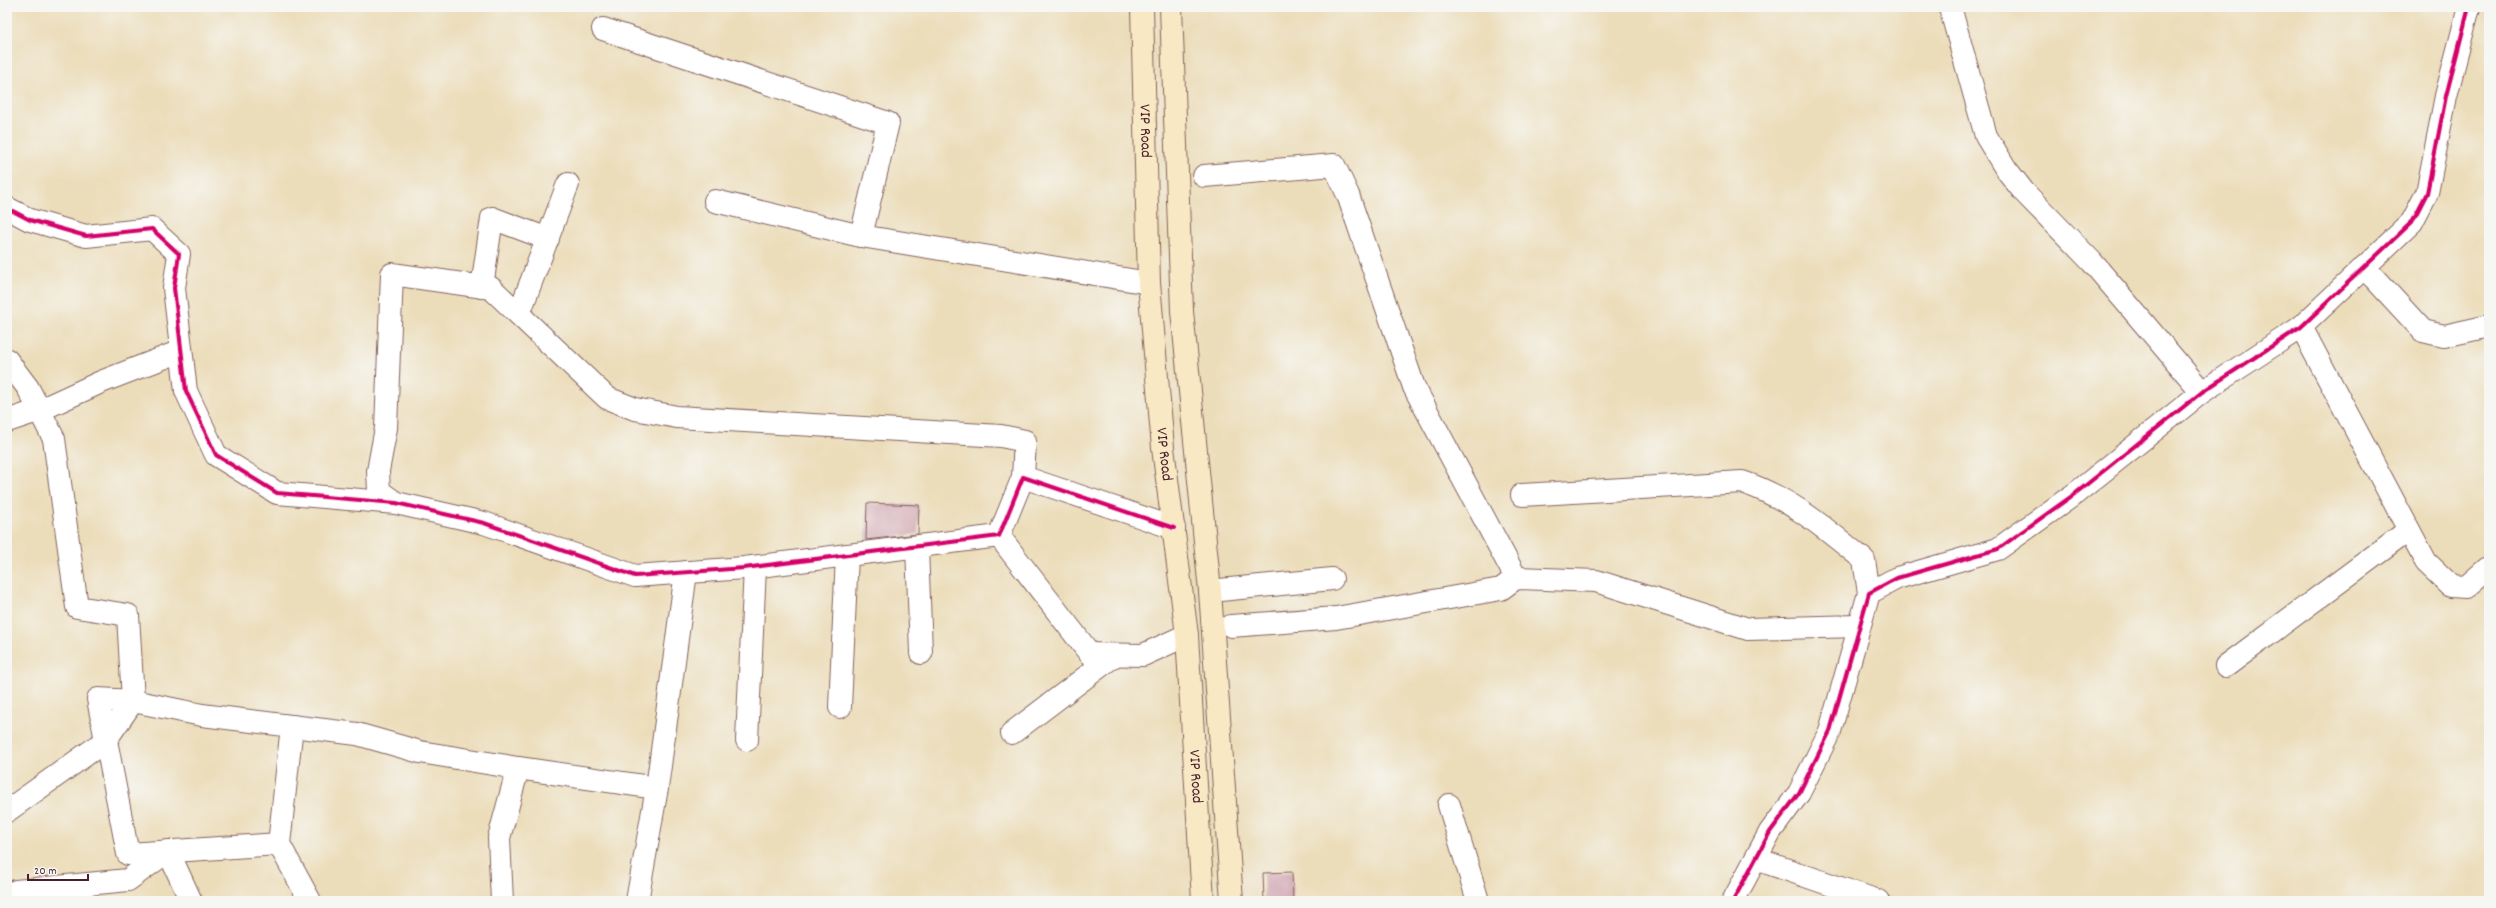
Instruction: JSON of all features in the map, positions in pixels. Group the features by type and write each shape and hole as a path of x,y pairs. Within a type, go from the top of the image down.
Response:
{"main road":[{"name":"VIP Road","path":"1142,7 1149,283 1163,448 1188,635 1203,901"},
{"name":"VIP Road","path":"1171,7 1182,311 1210,591 1232,901"}],"street":[{"path":"1950,7 1986,136 2006,169 2024,192 2092,262 2202,392"},
{"path":"1869,593 1897,578 1998,549 2076,493 2202,392 2301,327 2412,222 2427,193 2446,96 2469,7"},
{"path":"603,29 888,123 861,236"},
{"path":"1204,176 1334,165 1348,195 1414,387 1516,578"},
{"path":"519,314 568,184"},
{"path":"715,201 861,236 1149,283"},
{"path":"7,208 30,220 86,236 152,228 179,254 174,288 186,391 216,455 277,493 396,503 484,523 635,576 755,567 999,536"},
{"path":"482,287 492,218 548,239"},
{"path":"2364,267 2423,331 2444,336 2489,326"},
{"path":"396,503 379,491 378,471 386,428 392,274 491,288 607,398 635,409 677,417 1001,436 1024,441 1023,477 999,536"},
{"path":"2301,327 2426,562 2451,586 2466,587 2489,566"},
{"path":"7,421 40,410 100,382 181,352"},
{"path":"7,360 28,388 54,439 77,607 128,614 133,701 105,739 7,811"},
{"path":"1023,477 1174,528"},
{"path":"1522,495 1742,482 1762,489 1809,516 1864,560 1869,593 1830,731 1799,793 1770,832 1733,901"},
{"path":"2226,666 2409,530"},
{"path":"999,536 1090,654 1143,655 1188,635"},
{"path":"917,547 921,653"},
{"path":"840,707 847,555"},
{"path":"747,740 755,567"},
{"path":"637,901 657,788 686,572"},
{"path":"1231,626 1336,618 1501,589 1516,578 1596,581 1748,629 1859,626"},
{"path":"1210,591 1332,579"},
{"path":"1012,734 1115,655"},
{"path":"279,844 128,854 98,699 133,701 202,715 357,734 420,752 657,788"},
{"path":"292,726 279,844 310,901"},
{"path":"502,901 498,838 518,768"},
{"path":"1449,805 1478,901"},
{"path":"16,891 128,880 168,851"},
{"path":"168,851 191,901"},
{"path":"1756,859 1878,901"}],"building":[{"path":"867,503 919,505 918,534 866,540"},
{"path":"1292,872 1293,901 1264,901 1263,873"}],"cycle path":[{"path":"1733,901 1770,832 1799,793 1830,731 1869,593 1897,578 1998,549 2076,493 2202,392 2301,327 2412,222 2427,193 2446,96 2469,7"},
{"path":"7,208 30,220 86,236 152,229 179,254 174,288 186,391 216,455 277,493 396,503 484,523 635,576 744,568 999,536 1023,477 1174,528"}]}
